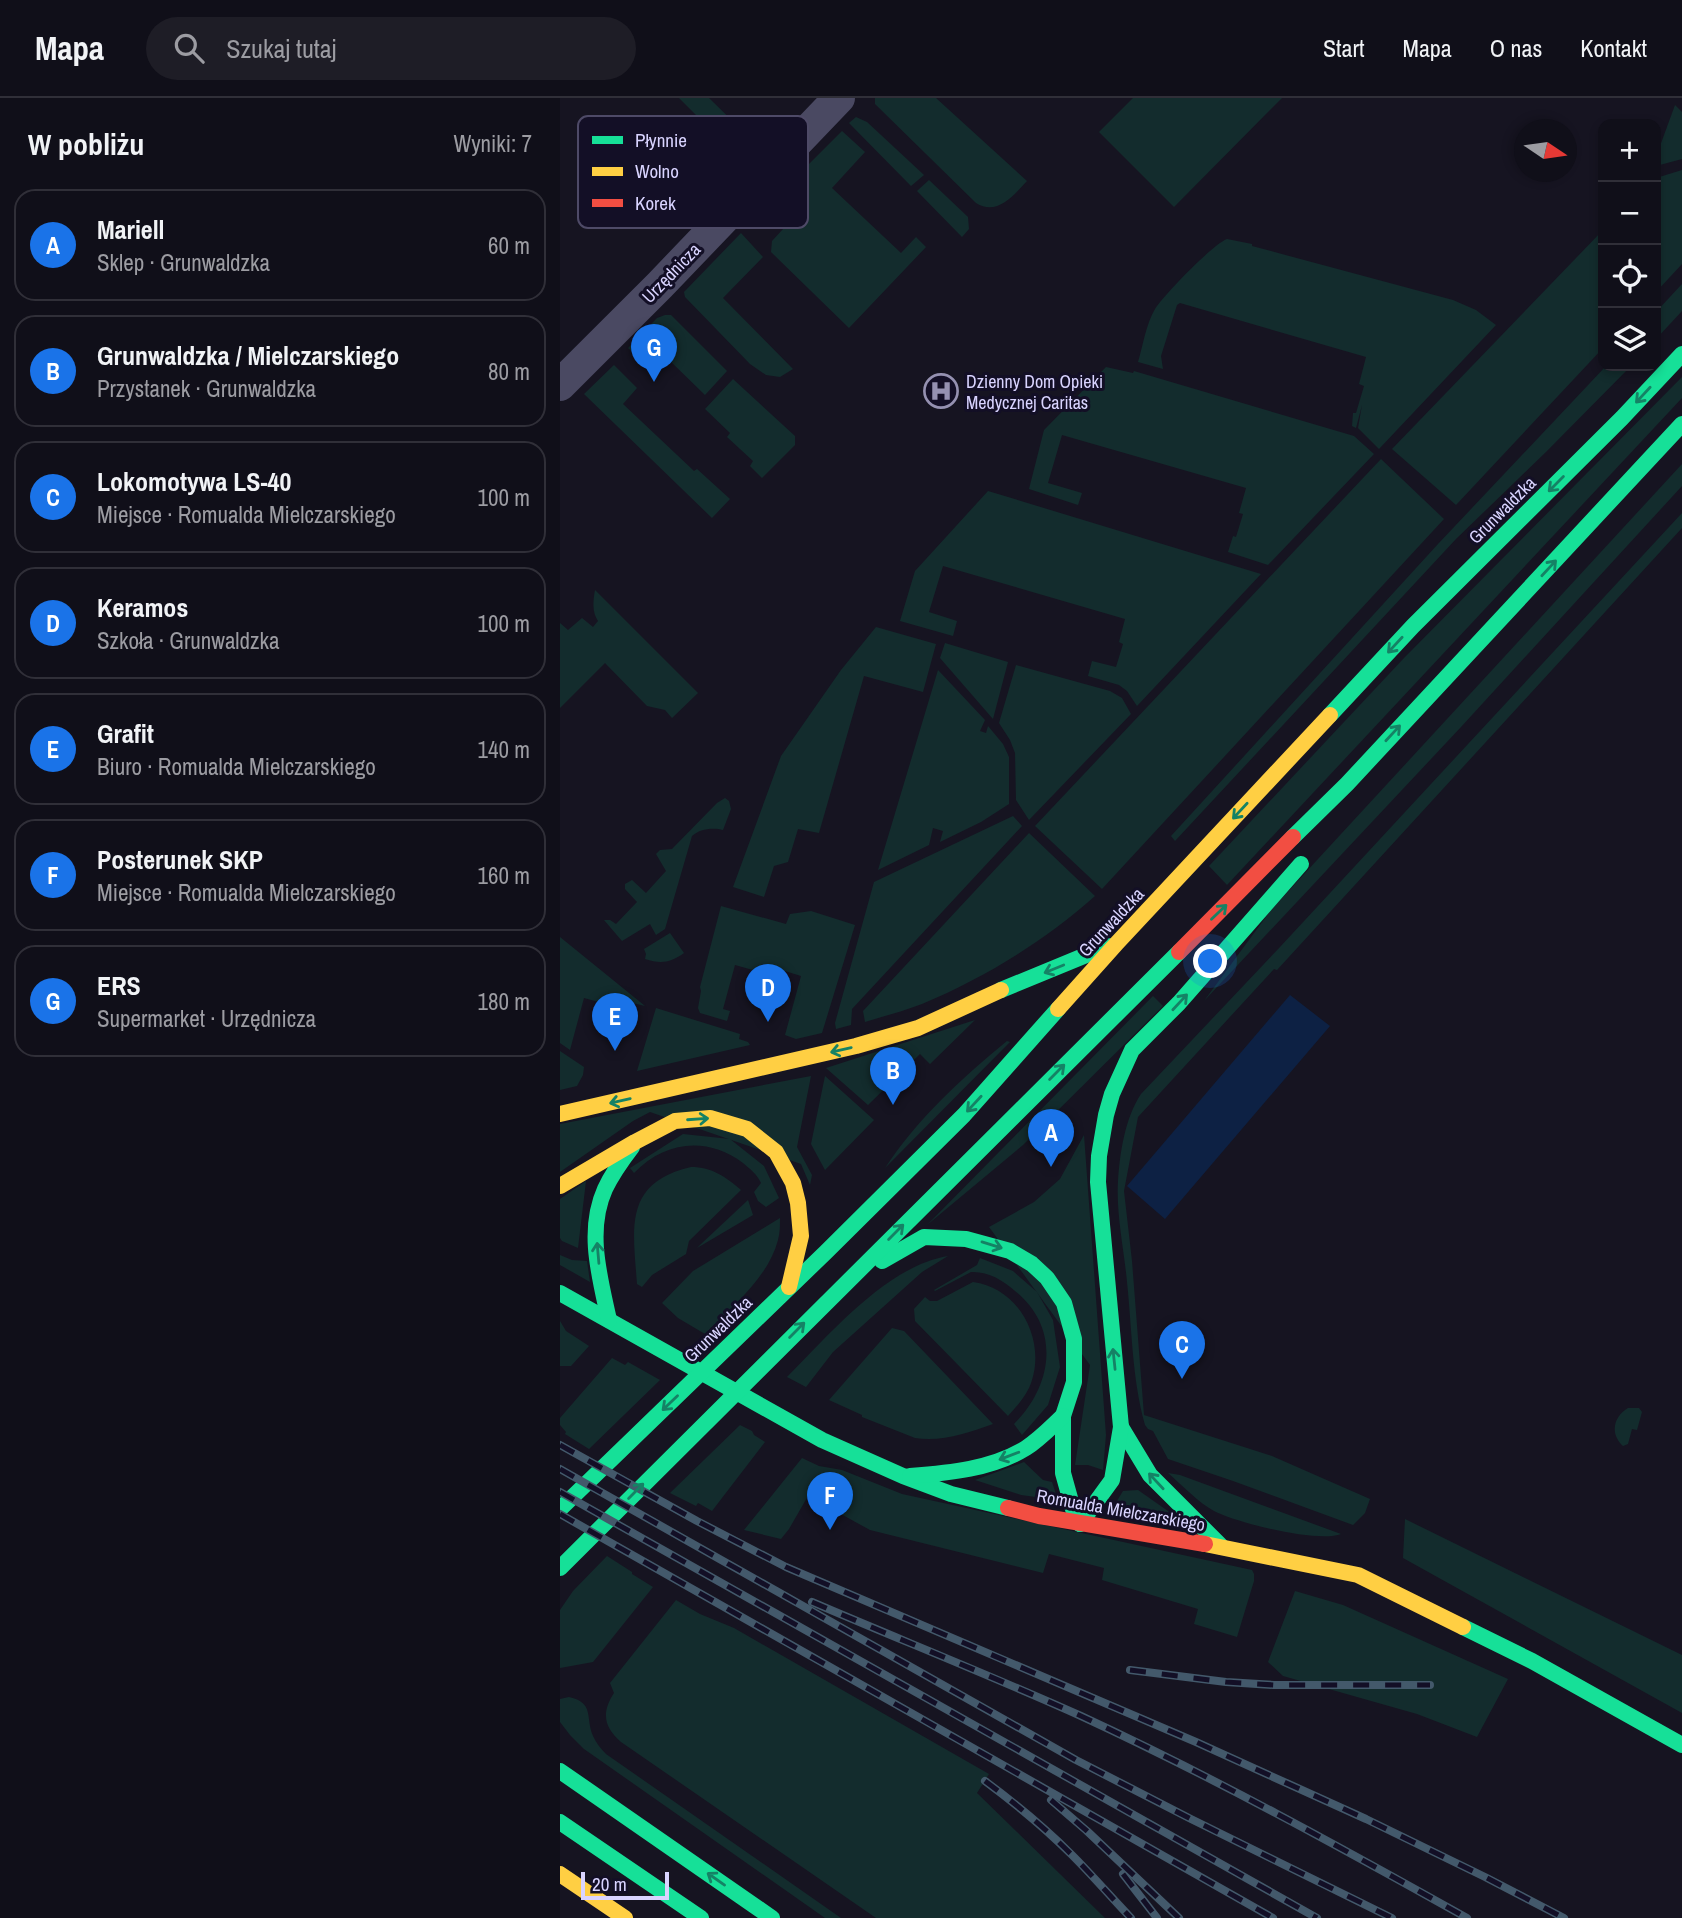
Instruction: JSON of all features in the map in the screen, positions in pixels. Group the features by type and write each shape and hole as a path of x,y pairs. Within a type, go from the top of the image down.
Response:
{"main road":[{"name":"Grunwaldzka","path":"560,1509 964,1115 1117,943 1413,626 1622,418 1682,354"},
{"path":"560,1568 1252,880 1347,783 1682,424"},
{"path":"1324,829 1347,783"},
{"path":"847,1280 924,1237 966,1239 989,1244 1010,1251 1032,1264 1047,1278 1064,1303 1074,1339 1074,1382 1063,1416 1063,1473 1080,1524 1112,1480 1121,1427 1098,1182 1099,1156 1112,1094 1132,1050 1179,1003 1312,852"},
{"path":"560,1114 824,1054 918,1028 1003,989 1117,943"},
{"path":"560,1186 675,1121 710,1118 747,1129 776,1152 793,1183 801,1236 789,1287"},
{"path":"608,1320 597,1254 599,1205 611,1177 635,1142"},
{"name":"Romualda Mielczarskiego","path":"560,1293 822,1440 903,1476 951,1494 1039,1516 1222,1547 1358,1575 1532,1661 1682,1745"},
{"path":"903,1476 927,1475 988,1464 1022,1451 1063,1416"},
{"path":"1121,1427 1150,1475 1222,1547"},
{"path":"560,1771 772,1918"},
{"path":"560,1822 701,1918"},
{"path":"561,1875 625,1918"}],"street":[{"name":"Urzędnicza","path":"808,130 839,98"},
{"name":"Urzędnicza","path":"560,385 715,228"}],"green space":[{"path":"679,98 709,98 727,116 697,116"},
{"path":"875,98 936,98 1027,181 998,206 976,203 875,104"},
{"path":"1133,98 1282,98 1174,207 1099,132"},
{"path":"1675,105 1682,112 1682,159 1661,165 1661,143"},
{"path":"856,117 867,122 924,175 911,186 849,123"},
{"path":"842,131 865,152 832,188 901,253 916,237 926,247 849,328 771,252 772,241 784,228 808,228 808,165"},
{"path":"1682,170 1682,264 1661,287 1661,182 1661,176"},
{"path":"929,180 968,217 969,229 962,237 917,191"},
{"path":"741,233 763,257 723,298 793,369 780,377 766,375 750,364 685,297 684,292"},
{"path":"1598,235 1598,353 1456,505 1392,449"},
{"path":"1227,239 1453,300 1476,310 1496,325 1379,449 1358,428 1362,405 1356,428 1352,426 1353,413 1356,413 1364,386 1359,384 1366,357 1180,303 1177,305 1161,356 1163,369 1138,362 1155,309 1189,271"},
{"path":"1682,284 1682,311 1661,334 1661,307"},
{"path":"671,315 727,371 705,395 665,356 640,359 628,348 657,318"},
{"path":"614,365 637,388 623,404 694,471 697,469 730,499 712,518 584,394"},
{"path":"1106,367 1133,373 1134,371 1354,436 1374,454 1268,565 1228,552 1243,514 1239,513 1246,488 1062,435 1048,483 1082,493 1078,505 1029,489 1044,430"},
{"path":"1601,371 1626,371 1456,539 1175,841 1171,836 1438,544"},
{"path":"1682,377 1682,398 1227,885 1209,866 1404,658"},
{"path":"733,379 795,436 795,445 762,478 750,466 753,461 727,437 730,433 705,409"},
{"path":"1381,459 1444,519 1102,889 1035,826"},
{"path":"1682,464 1682,486 1204,1001 1271,910"},
{"path":"988,491 1261,574 1137,706 1127,691 1119,685 1088,676 1092,661 1116,667 1123,644 1119,642 1125,619 943,566 929,612 957,621 953,636 900,621 915,571"},
{"path":"1682,513 1682,528 1277,970 1274,969 1138,1117 1124,1191 1144,1415 1272,1456 1370,1499 1365,1513 1353,1525 1168,1459 1153,1431 1145,1425 1141,1408 1119,1219 1120,1159 1127,1124 1136,1103 1141,1094"},
{"path":"595,590 698,693 672,718 665,710 647,706 605,663 560,708 560,623 568,630 582,618 593,627 598,621 594,606"},
{"path":"876,627 936,644 923,692 864,676 819,833 798,829 788,862 774,866 764,897 733,887 781,756 841,670"},
{"path":"945,643 1008,662 993,719 940,658"},
{"path":"1016,665 1110,691 1122,698 1131,714 1029,820 1016,800 1015,753 999,723"},
{"path":"938,670 985,720 980,731 986,733 988,726 1003,744 1009,757 1009,804 981,822 940,842 943,831 933,828 929,845 878,870"},
{"path":"725,798 731,809 723,830 706,829 692,836 665,929 656,935 650,924 622,941 604,920 616,924 637,902 625,889 625,884 632,880 646,893 666,871 656,854 660,850 672,849"},
{"path":"1013,816 1022,826 852,1009 851,1025 836,1029 835,1023 874,882"},
{"path":"1029,833 1095,896 1034,943 991,970 922,1004 865,1022 863,1011"},
{"path":"721,906 786,924 790,914 811,911 855,925 822,1033 796,1039 785,1035 801,976 762,964 760,972 735,965 723,1009 730,1011 727,1021 700,1013 700,987"},
{"path":"670,933 684,953 665,962 645,959 644,949"},
{"path":"560,937 645,1006 608,997 606,1004 584,998 570,1050 560,1043"},
{"path":"1153,996 1163,1006 1023,1145 927,1225"},
{"path":"656,1008 740,1034 739,1039 750,1045 637,1071"},
{"path":"975,1020 930,1064 920,1054 868,1105 826,1068"},
{"path":"1007,1041 1010,1042 885,1168 911,1133 941,1100"},
{"path":"560,1051 584,1067 577,1086 560,1090"},
{"path":"811,1076 797,1147 812,1175 810,1185 801,1164 650,1112 560,1172 560,1124"},
{"path":"825,1076 874,1120 825,1170 811,1144"},
{"path":"683,1134 730,1139 764,1166 779,1198 766,1207 758,1201 754,1192 761,1183 755,1174 729,1154 701,1146 687,1146 659,1154 634,1173 630,1168"},
{"path":"1084,1135 1106,1435 1103,1470 1088,1465 1075,1465 1090,1365 989,1227 1034,1202 1060,1179"},
{"path":"691,1167 718,1174 741,1190 689,1241 686,1254 652,1275 642,1287 637,1284 635,1264 634,1227 637,1210 643,1196 653,1184 669,1174"},
{"path":"586,1181 578,1248 560,1238 560,1199"},
{"path":"748,1200 753,1215 697,1248 700,1245"},
{"path":"780,1218 778,1240 766,1267 748,1291 705,1334 678,1318 662,1303 693,1271"},
{"path":"560,1255 572,1260 587,1261 590,1282 560,1265"},
{"path":"948,1256 922,1272 833,1352 806,1387 787,1377 841,1322 882,1287 925,1262"},
{"path":"980,1258 1013,1271 1037,1292 1053,1320 1060,1367 1048,1405 1022,1435 1014,1424 1027,1409 1044,1375 1045,1339 1040,1322 1030,1306 1015,1291 989,1275 971,1272 934,1290 977,1265"},
{"path":"973,1282 989,1286 1015,1305 1025,1318 1035,1348 1032,1380 1025,1395 1008,1416 915,1321 914,1309 925,1297 930,1301 937,1301"},
{"path":"560,1321 566,1331 589,1346 571,1366 560,1366"},
{"path":"892,1328 904,1331 993,1424 945,1438 915,1438 862,1417 829,1400"},
{"path":"612,1358 625,1365 628,1362 660,1380 589,1449 565,1434 560,1418"},
{"path":"1628,1408 1639,1408 1642,1412 1637,1430 1632,1429 1628,1444 1623,1446 1616,1436 1615,1426 1619,1416"},
{"path":"740,1425 765,1442 712,1511 670,1493"},
{"path":"802,1458 819,1466 842,1470 902,1494 1252,1570 1254,1581 1237,1637 1194,1624 1198,1609 1102,1580 1104,1568 1049,1554 1043,1573 870,1530 808,1496 781,1539 744,1530"},
{"path":"1024,1462 1043,1480 1052,1482 1058,1500 1021,1495 975,1480"},
{"path":"1168,1473 1180,1475 1341,1534 1297,1534 1225,1516 1202,1503"},
{"path":"1138,1490 1185,1523 1112,1509 1123,1491"},
{"path":"1405,1519 1682,1655 1682,1713 1403,1558"},
{"path":"607,1556 653,1587 593,1662 560,1668 560,1610 573,1591"},
{"path":"1295,1591 1343,1605 1508,1679 1477,1737 1417,1714 1283,1676 1268,1662"},
{"path":"676,1600 700,1614 734,1628 989,1774 977,1793 1105,1918 876,1918 621,1742 611,1731 606,1719 607,1707 614,1693 610,1683"},
{"path":"569,1697 586,1707 593,1736 606,1754 841,1918 825,1918 584,1749 560,1722 560,1699"}],"water":[{"path":"1290,995 1330,1026 1165,1219 1127,1186"}],"railway":[{"path":"560,1445 786,1567 1196,1742 1366,1819 1564,1918"},
{"path":"560,1469 1076,1760 1392,1918"},
{"path":"560,1492 1317,1918"},
{"path":"560,1514 1273,1918"},
{"path":"812,1602 1130,1739 1276,1813 1467,1918"},
{"path":"1130,1670 1274,1685 1430,1685"},
{"path":"985,1781 1062,1845 1131,1918"},
{"path":"1051,1800 1179,1918"},
{"path":"1123,1874 1157,1918"}],"traffic: fast":[{"path":"1330,715 1413,626 1622,418 1682,354"},
{"path":"1293,837 1347,784 1682,424"},
{"path":"1080,1524 1112,1480 1121,1427 1098,1182 1099,1156 1112,1094 1132,1050 1179,1003 1301,864"},
{"path":"1001,990 1108,946"},
{"path":"560,1568 1179,952"},
{"path":"560,1509 964,1115 1058,1009"},
{"path":"609,1320 596,1254 596,1221 605,1189 632,1147"},
{"path":"882,1261 924,1237 966,1239 1010,1251 1032,1264 1047,1278 1064,1303 1074,1339 1074,1382 1063,1416 1063,1473 1080,1524"},
{"path":"560,1293 822,1440 951,1494 1008,1508"},
{"path":"910,1476 955,1471 999,1461 1031,1444 1063,1416"},
{"path":"1121,1427 1150,1475 1222,1547"},
{"path":"1463,1627 1532,1661 1682,1745"},
{"path":"560,1771 772,1918"},
{"path":"560,1822 701,1918"}],"traffic: slow":[{"path":"1058,1009 1330,715"},
{"path":"560,1114 856,1046 918,1028 1001,990"},
{"path":"560,1186 675,1121 710,1118 747,1129 776,1152 793,1183 801,1236 789,1287"},
{"path":"1205,1544 1358,1575 1463,1627"},
{"path":"560,1874 625,1918"}],"traffic: jam":[{"path":"1179,952 1293,837"},
{"path":"1008,1508 1039,1516 1205,1544"}],"place":[{"name":"ERS","path":"654,382"},
{"name":"Dzienny Dom Opieki Medycznej Caritas","path":"941,391"},
{"name":"Keramos","path":"768,1022"},
{"name":"Grafit","path":"615,1051"},
{"name":"Grunwaldzka / Mielczarskiego","path":"893,1105"},
{"name":"Mariell","path":"1051,1167"},
{"name":"Lokomotywa LS-40","path":"1182,1379"},
{"name":"Posterunek SKP","path":"830,1530"}]}
